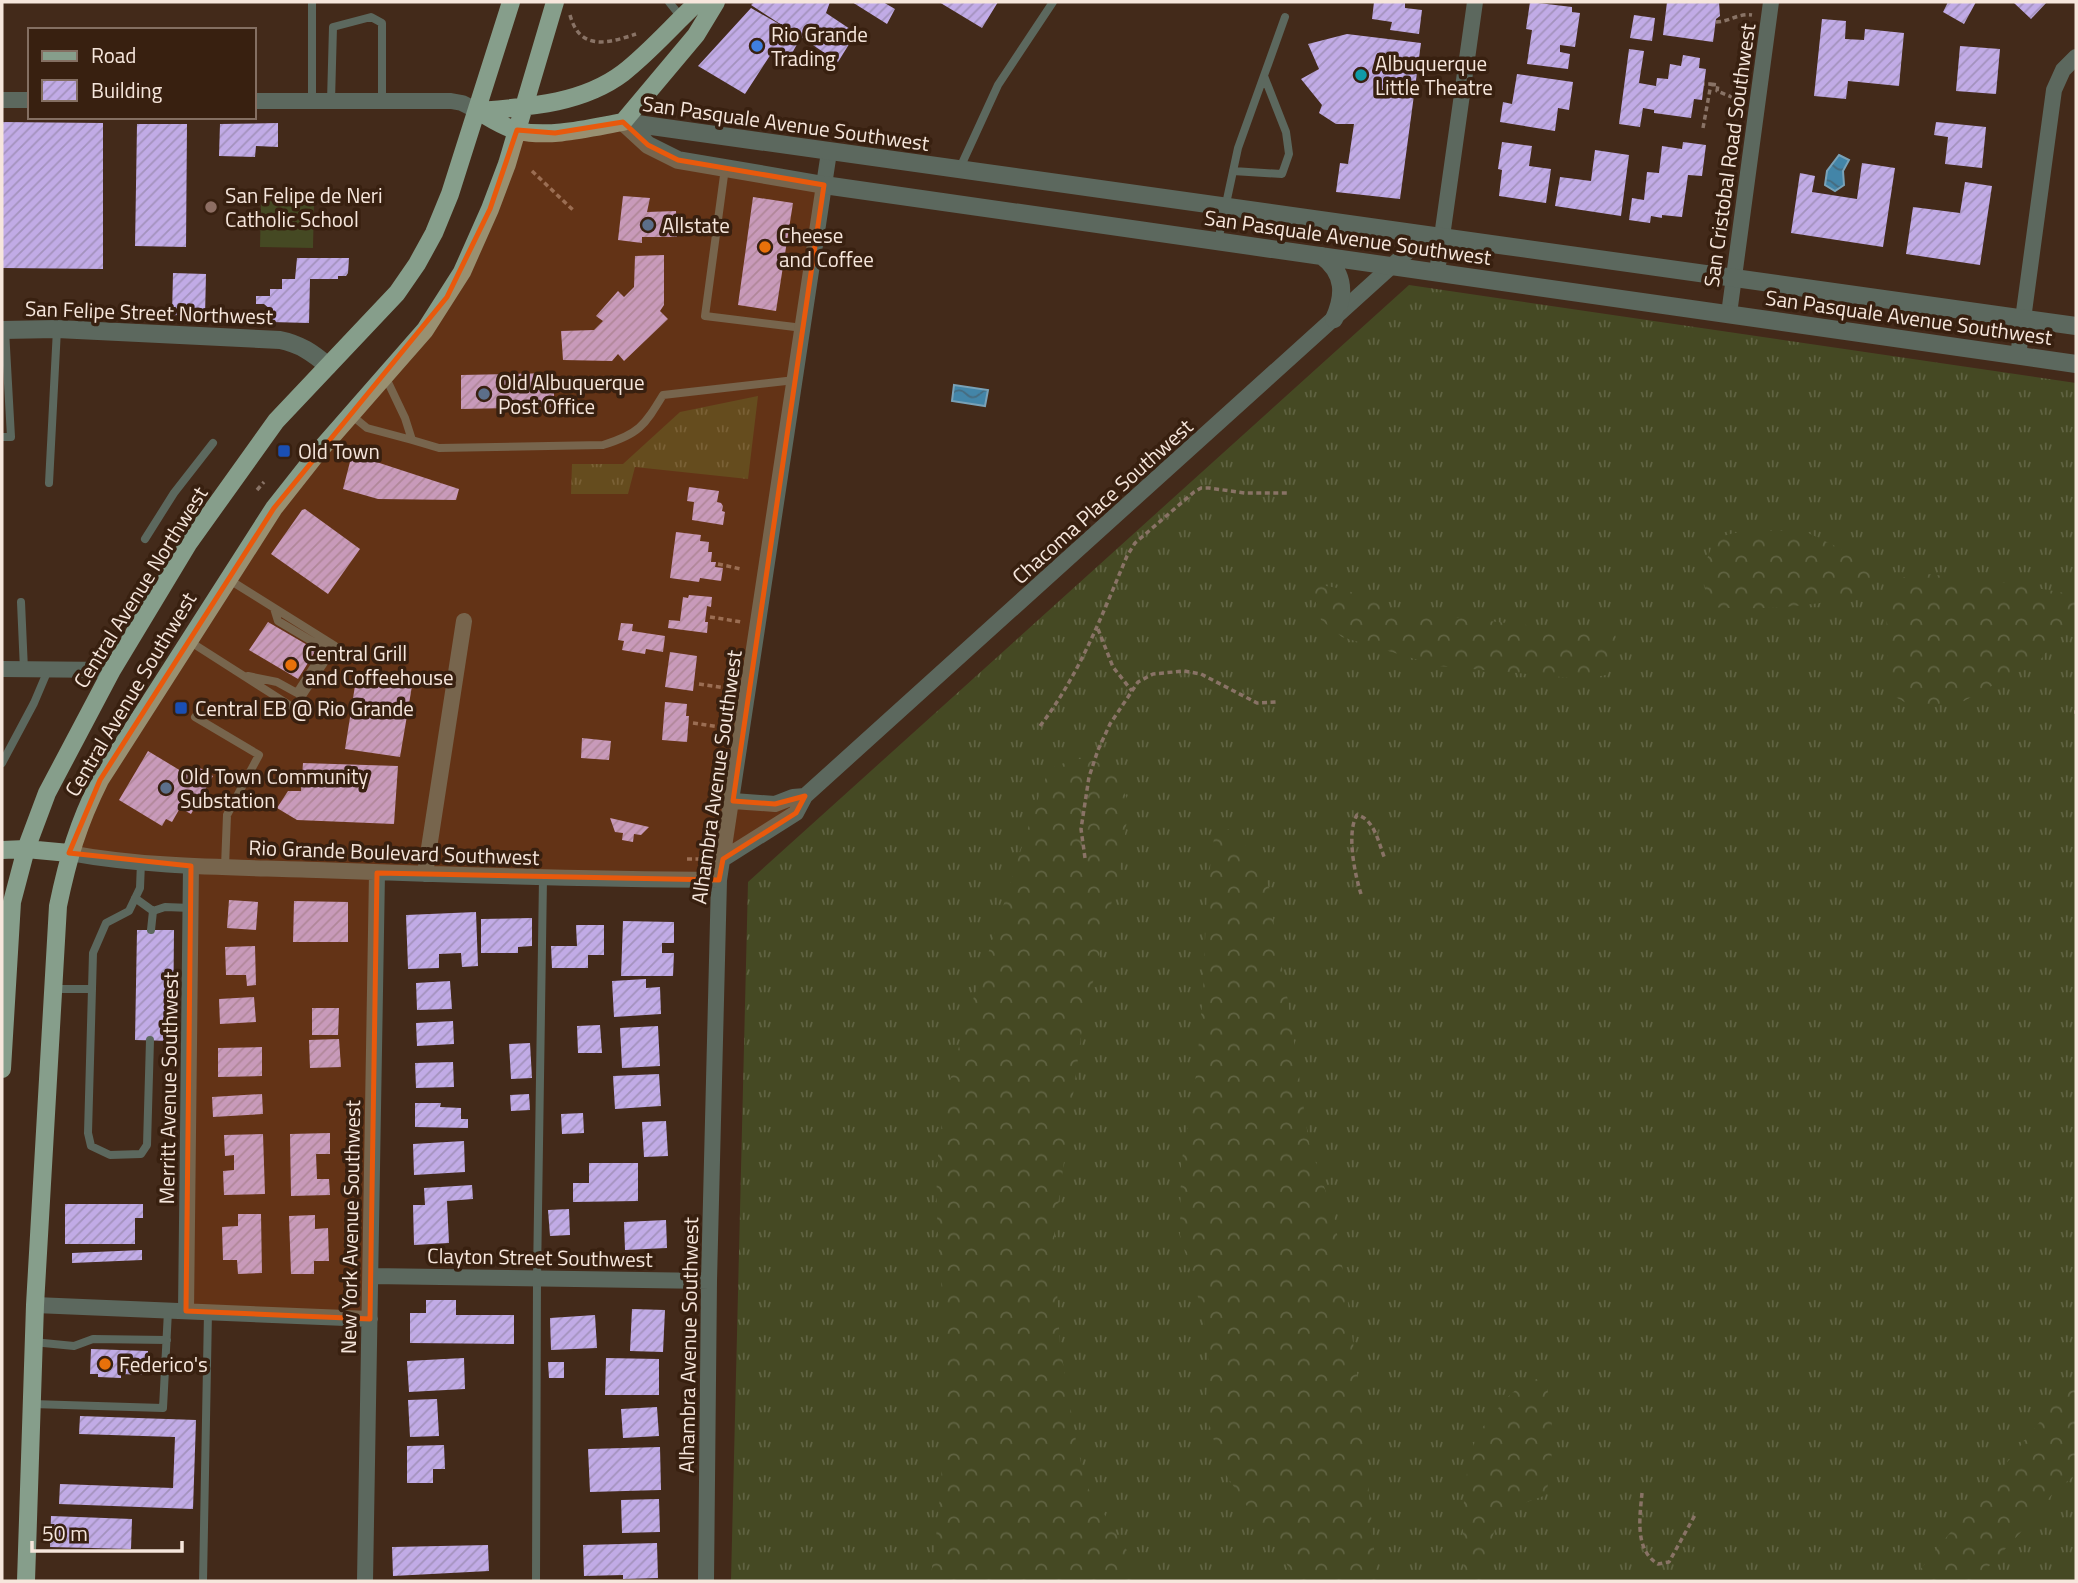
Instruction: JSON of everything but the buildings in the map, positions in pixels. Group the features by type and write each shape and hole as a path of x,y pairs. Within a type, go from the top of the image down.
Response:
{"main road":[{"name":"Central Avenue Northwest","path":"2,1069 12,902 26,849 47,793 112,670 196,533 276,421 397,293 417,264 434,233 450,194 511,2"},
{"name":"Central Avenue Southwest","path":"26,1581 33,1342 53,989 58,906 69,853 82,817 100,780 274,508 350,414 425,330 462,272 490,209 555,2"},
{"path":"478,111 523,107 572,97 604,85 623,73 698,2"},
{"path":"478,111 517,130 555,132 623,122 696,35 716,2"},
{"path":"2,850 69,853"}],"street":[{"path":"1437,272 1434,237 1475,2"},
{"name":"San Cristobal Road Southwest","path":"1729,314 1771,2"},
{"path":"2018,356 2054,90 2063,70 2076,57"},
{"path":"2,100 28,100"},
{"path":"256,101 451,101 478,111"},
{"name":"San Pasquale Avenue Southwest","path":"623,122 2076,326"},
{"name":"San Pasquale Avenue Southwest","path":"623,122 638,137 678,160 824,185 2076,364"},
{"name":"Alhambra Avenue Southwest","path":"706,1581 709,1281 719,880 829,152"},
{"name":"Chacoma Place Southwest","path":"723,859 796,813 805,796 1392,266 1434,237"},
{"path":"1322,256 1337,270 1341,282 1340,304 1334,319"},
{"name":"San Felipe Street Northwest","path":"4,330 57,329 280,340 308,349 328,366"},
{"path":"425,874 464,621"},
{"path":"2,670 112,670"},
{"name":"Chacoma Place Southwest","path":"733,800 775,804 793,797 805,796"},
{"name":"Rio Grande Boulevard Southwest","path":"69,853 191,866 543,878 719,880"},
{"name":"Merritt Avenue Southwest","path":"186,1311 191,866"},
{"name":"New York Avenue Southwest","path":"365,1581 377,873"},
{"name":"Clayton Street Southwest","path":"371,1276 709,1281"},
{"path":"35,1305 370,1319"}],"lane":[{"path":"312,2 312,101"},
{"path":"669,2 681,17"},
{"path":"959,170 998,85 1053,2"},
{"path":"1218,241 1238,148 1285,17"},
{"path":"331,101 334,27 371,18 382,23 382,101"},
{"path":"1233,171 1282,174 1289,154 1286,132 1264,76"},
{"path":"725,168 705,316 803,328"},
{"path":"49,483 57,329"},
{"path":"2,437 11,437 4,330"},
{"path":"384,375 405,418 412,440"},
{"path":"350,414 367,428 439,448 603,445 628,438 646,423 663,395 795,380"},
{"path":"145,539 174,493 213,443"},
{"path":"189,640 295,708 335,646 227,579"},
{"path":"21,603 24,670"},
{"path":"242,674 277,682 297,694 325,649 278,621 274,608"},
{"path":"2,763 48,670"},
{"path":"195,717 259,755 227,815 225,867"},
{"path":"141,862 140,888 129,911 106,923 93,953 88,1133 91,1146 110,1155 141,1154 147,1146 150,1040"},
{"path":"536,1581 543,878"},
{"path":"135,898 153,911"},
{"path":"153,911 164,907 191,908"},
{"path":"151,930 153,911"},
{"path":"53,989 92,989"},
{"path":"32,1404 163,1408 168,1311"},
{"path":"203,1581 208,1312"},
{"path":"33,1342 74,1346 93,1339 167,1340"}],"path":[{"path":"570,13 577,31 592,39 607,43 635,34"},
{"path":"1716,22 1752,15"},
{"path":"1704,84 1718,85 1717,91 1739,100"},
{"path":"1703,128 1711,84"},
{"path":"532,171 573,210"},
{"path":"257,490 264,482"},
{"path":"1040,726 1069,683 1098,627 1135,543 1201,488 1245,493 1289,493"},
{"path":"718,564 741,569"},
{"path":"710,617 744,622"},
{"path":"1098,627 1113,667 1132,691"},
{"path":"1085,858 1081,829 1089,777 1110,724 1138,682 1153,674 1184,671 1201,674 1257,703 1276,702"},
{"path":"699,684 734,689"},
{"path":"693,723 719,727"},
{"path":"1361,894 1356,880 1352,832 1357,816 1365,818 1371,824 1385,859"},
{"path":"687,859 699,859"},
{"path":"1642,1493 1640,1531 1647,1554 1658,1564 1669,1562 1695,1515"}],"highlighted area":[{"path":"623,122 648,145 678,160 824,185 733,801 775,804 805,796 796,813 723,859 719,880 377,873 370,1319 186,1311 191,866 69,853 100,780 274,508 447,297 490,209 517,130 555,133"}],"green space":[{"path":"261,201 314,202 313,248 260,247"},
{"path":"1409,285 2076,383 2076,1581 731,1581 748,882"},
{"path":"758,396 748,479 635,467 628,494 571,494 572,464 623,464 680,412"},
{"path":"1802,530 1864,560 1873,566 1874,577 1866,588 1827,602 1773,608 1712,607 1705,588 1704,572 1716,538 1734,533"},
{"path":"1919,573 2014,584 2076,595 2076,634 2066,633 2057,637 2041,659 1964,701 1915,708 1892,695 1887,622 1888,607 1895,585 1909,575"},
{"path":"1320,585 1344,589 1395,611 1555,628 1596,627 1615,634 1616,656 1606,675 1584,679 1438,666 1342,637 1321,620 1313,593"},
{"path":"1074,759 1103,764 1116,775 1129,803 1122,858 1082,1029 1054,1235 1060,1345 1086,1485 1146,1581 930,1581 943,1447 944,1346 937,1227 937,1175 944,1109 959,1045 1042,787 1049,769"},
{"path":"1228,829 1233,833 1256,857 1270,890 1276,946 1284,975 1309,1143 1334,1215 1347,1296 1360,1396 1377,1581 1294,1581 1283,1555 1222,1469 1205,1409 1209,1363 1204,1318 1180,1235 1181,1165 1196,1075 1203,994 1207,889 1215,831"},
{"path":"1544,1377 1548,1390 1552,1436 1551,1467 1546,1495 1517,1506 1502,1517 1492,1539 1486,1581 1464,1581 1465,1492 1475,1441 1486,1422 1510,1395 1519,1387"},
{"path":"2076,1377 2076,1474 2053,1493 2024,1529 1975,1581 1911,1581"}],"water":[{"path":"1839,155 1849,160 1843,171 1844,185 1835,191 1825,185 1827,171"},
{"path":"954,385 988,390 985,406 952,401"}],"place":[{"name":"Rio Grande Trading","path":"757,46"},
{"name":"Albuquerque Little Theatre","path":"1361,75"},
{"name":"San Felipe de Neri Catholic School","path":"211,207"},
{"name":"Allstate","path":"648,225"},
{"name":"Cheese and Coffee","path":"765,247"},
{"name":"Old Albuquerque Post Office","path":"484,394"},
{"name":"Old Town","path":"284,451"},
{"name":"Central Grill and Coffeehouse","path":"291,665"},
{"name":"Central EB @ Rio Grande","path":"181,708"},
{"name":"Old Town Community Substation","path":"166,788"},
{"name":"Federico's","path":"105,1364"}]}
